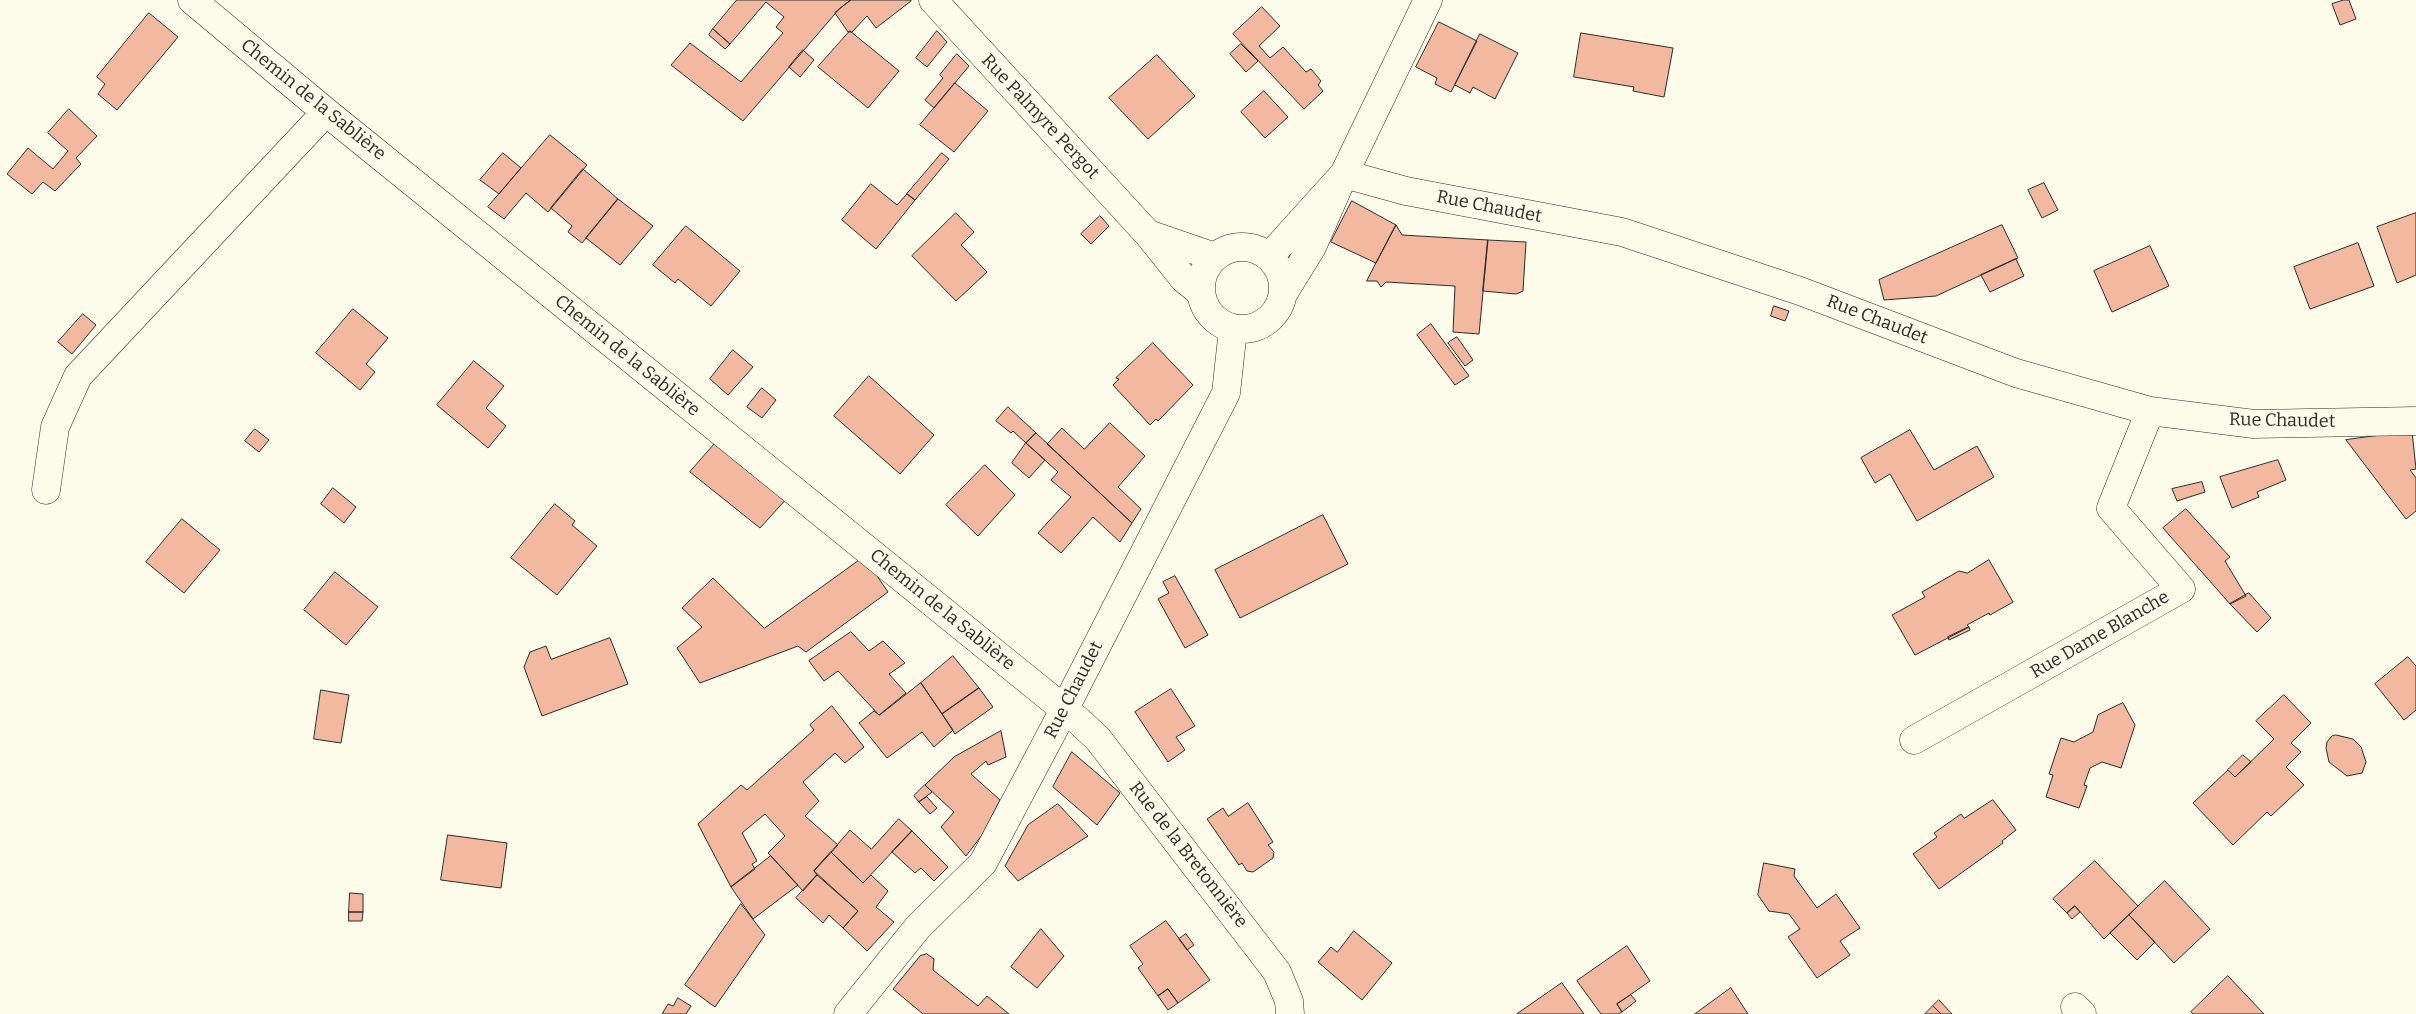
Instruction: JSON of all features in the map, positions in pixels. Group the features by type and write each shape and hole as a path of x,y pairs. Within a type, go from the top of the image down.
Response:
{"street":[{"name":"Chemin de la Sablière","path":"192,0 326,112 1065,708"},
{"name":"Rue Palmyre Pergot","path":"932,0 1148,234 1184,279 1200,292"},
{"path":"1283,294 1283,280 1278,268 1269,257 1248,247 1224,250 1215,256 1206,267 1201,279 1200,292 1204,305 1211,316 1221,324 1233,329 1247,329 1260,326 1271,318 1279,307 1283,294 1312,247 1344,174 1428,0"},
{"path":"46,490 55,427 78,376 326,112"},
{"path":"1269,257 1344,174"},
{"name":"Rue Chaudet","path":"1344,174 1406,191 1622,232 1800,291 2016,373 2150,411 2254,424 2416,421"},
{"name":"Rue Palmyre Pergot","path":"1148,234 1215,256"},
{"name":"Rue Chaudet","path":"848,1014 918,926 983,863 1065,708 1226,393 1233,329"},
{"name":"Rue Dame Blanche","path":"1914,740 2181,589 2111,508 2150,411"},
{"name":"Rue de la Bretonnière","path":"1065,708 1098,739 1277,972 1288,1002 1290,1014"}],"building":[{"path":"737,0 851,0 840,8 743,121 671,65 690,43 741,82 783,33 776,27 784,17 766,2 730,44 713,29"},
{"path":"851,0 911,1 876,28 867,16 852,32 848,32 835,13"},
{"path":"2349,0 2356,19 2340,25 2332,4"},
{"path":"1262,7 1280,26 1259,46 1270,58 1283,47 1306,72 1311,69 1321,81 1318,85 1323,91 1304,109 1233,34"},
{"path":"149,13 178,37 117,110 98,94 105,84 97,77"},
{"path":"1439,22 1477,41 1451,92 1435,84 1437,78 1416,67"},
{"path":"713,29 730,44 725,49 709,35"},
{"path":"850,31 899,71 868,108 818,67"},
{"path":"937,31 947,42 927,67 916,58"},
{"path":"1581,33 1673,48 1664,97 1633,91 1634,87 1574,77"},
{"path":"1480,34 1518,53 1495,99 1473,87 1470,93 1455,85"},
{"path":"1241,44 1258,61 1246,72 1230,54"},
{"path":"803,50 814,60 800,77 789,67"},
{"path":"957,54 969,66 934,108 925,100 943,78 940,75"},
{"path":"1157,55 1195,96 1148,139 1109,98"},
{"path":"955,83 988,111 954,152 920,125"},
{"path":"1264,91 1288,117 1265,138 1241,112"},
{"path":"69,109 97,136 76,158 81,164 55,191 43,182 32,194 7,174 28,148 53,169 68,151 48,133"},
{"path":"550,135 587,165 548,212 526,193 504,219 488,207"},
{"path":"503,153 521,168 499,194 480,180"},
{"path":"942,153 949,159 915,200 907,194"},
{"path":"583,169 618,199 582,243 568,232 572,226 551,208"},
{"path":"2044,183 2058,210 2042,218 2028,190"},
{"path":"871,184 897,205 907,194 915,200 876,249 842,220"},
{"path":"618,199 653,226 620,265 586,238"},
{"path":"1352,201 1396,225 1376,263 1331,242"},
{"path":"956,213 974,232 961,245 987,272 956,301 912,256"},
{"path":"2416,213 2416,275 2397,283 2377,227"},
{"path":"1100,216 1109,226 1091,244 1081,234"},
{"path":"1396,225 1402,235 1488,240 1479,334 1453,332 1455,286 1386,282 1381,287 1377,281 1367,281"},
{"path":"2002,225 2018,258 1936,296 1884,300 1879,280"},
{"path":"686,226 740,271 711,306 678,279 675,283 653,265"},
{"path":"1488,240 1526,242 1523,291 1516,294 1483,291"},
{"path":"2358,243 2374,286 2310,309 2294,267"},
{"path":"2150,246 2169,286 2112,312 2094,271"},
{"path":"2016,259 2024,276 1990,292 1981,275"},
{"path":"1774,306 1789,311 1785,321 1771,316"},
{"path":"353,309 388,338 366,364 375,372 360,390 316,353"},
{"path":"83,314 96,325 72,354 58,342"},
{"path":"1431,324 1469,376 1455,385 1417,335"},
{"path":"1457,337 1473,360 1465,366 1448,343"},
{"path":"1153,343 1193,385 1158,421 1156,419 1150,425 1113,385 1119,379 1116,378"},
{"path":"733,350 753,367 728,395 710,379"},
{"path":"474,361 504,386 486,408 506,426 488,448 437,405"},
{"path":"869,376 934,435 900,474 834,416"},
{"path":"762,388 776,400 762,418 747,407"},
{"path":"1008,407 1036,433 1026,443 1013,431 1011,433 996,421"},
{"path":"1110,423 1145,456 1118,487 1141,509 1132,523 1047,444 1062,428 1084,449"},
{"path":"255,429 269,440 259,452 245,441"},
{"path":"1910,430 1934,470 1977,446 1994,477 1917,521 1890,474 1875,483 1861,458"},
{"path":"2412,431 2416,469 2410,470 2416,478 2416,511 2406,519 2346,440"},
{"path":"1036,433 1132,523 1120,542 1093,517 1061,553 1038,533 1071,497 1051,480 1058,472 1026,443"},
{"path":"719,439 789,496 760,528 690,472"},
{"path":"1026,443 1045,460 1029,478 1012,463"},
{"path":"2278,460 2286,480 2257,492 2259,497 2232,508 2220,477"},
{"path":"985,465 1015,495 978,536 946,505"},
{"path":"2202,482 2205,492 2177,501 2172,489"},
{"path":"333,488 356,507 344,523 321,504"},
{"path":"555,504 575,521 572,525 597,546 557,595 511,558"},
{"path":"2186,509 2230,557 2225,561 2246,596 2230,604 2163,528"},
{"path":"1323,515 1348,564 1240,618 1215,570"},
{"path":"182,519 220,550 184,593 146,562"},
{"path":"864,557 888,592 806,652 798,646 700,683 677,648 702,627 682,608 713,578 764,628"},
{"path":"1989,560 2013,602 1990,615 1989,613 1967,625 1969,627 1915,655 1892,615 1925,597 1922,592 1959,571 1967,573"},
{"path":"335,572 378,607 346,645 304,610"},
{"path":"1175,576 1208,635 1185,648 1158,599 1169,593 1163,582"},
{"path":"2249,593 2271,618 2257,632 2230,604"},
{"path":"1969,627 1970,630 1949,640 1948,637"},
{"path":"851,632 869,651 883,641 905,663 889,674 906,693 879,715 838,671 824,681 809,661"},
{"path":"610,638 628,684 542,716 524,667 530,652 546,646 551,659"},
{"path":"953,656 979,688 942,714 921,683"},
{"path":"2408,657 2416,666 2416,710 2404,720 2375,684"},
{"path":"921,683 953,730 934,747 922,732 887,758 859,723 874,711 879,715"},
{"path":"979,688 993,707 955,734 942,714"},
{"path":"1171,689 1195,726 1176,737 1185,750 1168,762 1135,712"},
{"path":"321,690 349,695 341,743 314,739"},
{"path":"2284,695 2311,723 2291,743 2301,752 2286,767 2304,785 2271,816 2267,812 2233,845 2193,803 2228,770 2235,777 2274,739 2256,721"},
{"path":"2123,703 2135,725 2121,768 2102,762 2090,768 2084,785 2087,786 2079,808 2046,797 2053,775 2049,774 2061,738 2074,742 2093,732 2098,715"},
{"path":"832,706 864,747 845,763 835,753 803,782 819,801 805,816 838,845 814,871 817,875 803,891 768,853 785,836 765,814 742,833 757,861 752,864 755,869 731,887 698,824 741,785 747,790 814,730 810,725"},
{"path":"1001,731 1006,757 988,765 986,761 971,774 1000,800 982,835 966,856 941,827 954,812 925,785 954,757"},
{"path":"2336,735 2353,739 2361,747 2366,762 2362,773 2347,776 2329,762 2326,748 2327,742 2332,736"},
{"path":"1072,752 1120,793 1097,825 1053,787"},
{"path":"2243,755 2251,762 2235,777 2228,770"},
{"path":"925,785 932,792 919,802 914,796"},
{"path":"927,797 937,808 930,814 919,802"},
{"path":"1993,800 2016,830 2002,841 2003,843 1939,889 1913,854 1937,837 1934,833 1961,814 1964,818"},
{"path":"1248,803 1273,842 1268,845 1274,852 1273,858 1253,872 1247,871 1242,863 1239,865 1207,819 1223,808 1228,816"},
{"path":"1058,804 1088,836 1018,881 1005,866 1028,825"},
{"path":"899,819 912,831 863,883 831,852 850,830 871,849"},
{"path":"912,831 948,867 934,881 921,868 915,873 892,852"},
{"path":"448,835 507,843 501,888 441,880"},
{"path":"831,852 863,883 871,875 888,891 876,907 894,922 867,951 843,928 858,911 814,871"},
{"path":"771,856 798,885 753,919 731,887"},
{"path":"2095,861 2138,906 2104,939 2075,906 2067,913 2053,899"},
{"path":"1764,863 1795,869 1794,876 1817,908 1836,894 1860,928 1840,941 1850,955 1817,978 1788,937 1800,929 1789,914 1769,911 1758,895"},
{"path":"817,875 858,911 843,928 829,915 823,923 796,898"},
{"path":"2165,881 2210,929 2174,963 2129,915"},
{"path":"350,893 363,894 363,912 349,912"},
{"path":"741,904 765,935 715,1007 685,985"},
{"path":"2075,906 2080,912 2072,919 2067,913"},
{"path":"349,912 363,912 362,921 349,921"},
{"path":"2129,915 2155,942 2137,960 2110,933"},
{"path":"1166,921 1210,980 1178,1003 1168,989 1158,996 1138,968 1143,964 1130,946"},
{"path":"1041,929 1064,956 1037,988 1011,967"},
{"path":"1354,931 1392,963 1362,1000 1318,962 1331,947 1337,952"},
{"path":"1186,934 1194,945 1187,950 1179,939"},
{"path":"1627,946 1650,981 1617,1004 1622,1012 1618,1014 1601,1014 1577,981"},
{"path":"927,954 934,959 933,970 978,1006 987,996 1009,1014 923,1014 893,989 920,956"},
{"path":"2228,976 2264,1014 2193,1014 2191,1012"},
{"path":"1562,983 1584,1014 1517,1014"},
{"path":"1731,988 1748,1014 1695,1014"},
{"path":"1168,989 1178,1003 1168,1010 1158,996"},
{"path":"1631,995 1636,1001 1622,1012 1617,1004"},
{"path":"678,998 691,1006 686,1014 662,1014 668,1004 673,1006"},
{"path":"1939,1000 1952,1014 1941,1014 1933,1006"},
{"path":"1933,1006 1941,1014 1925,1014"}]}
